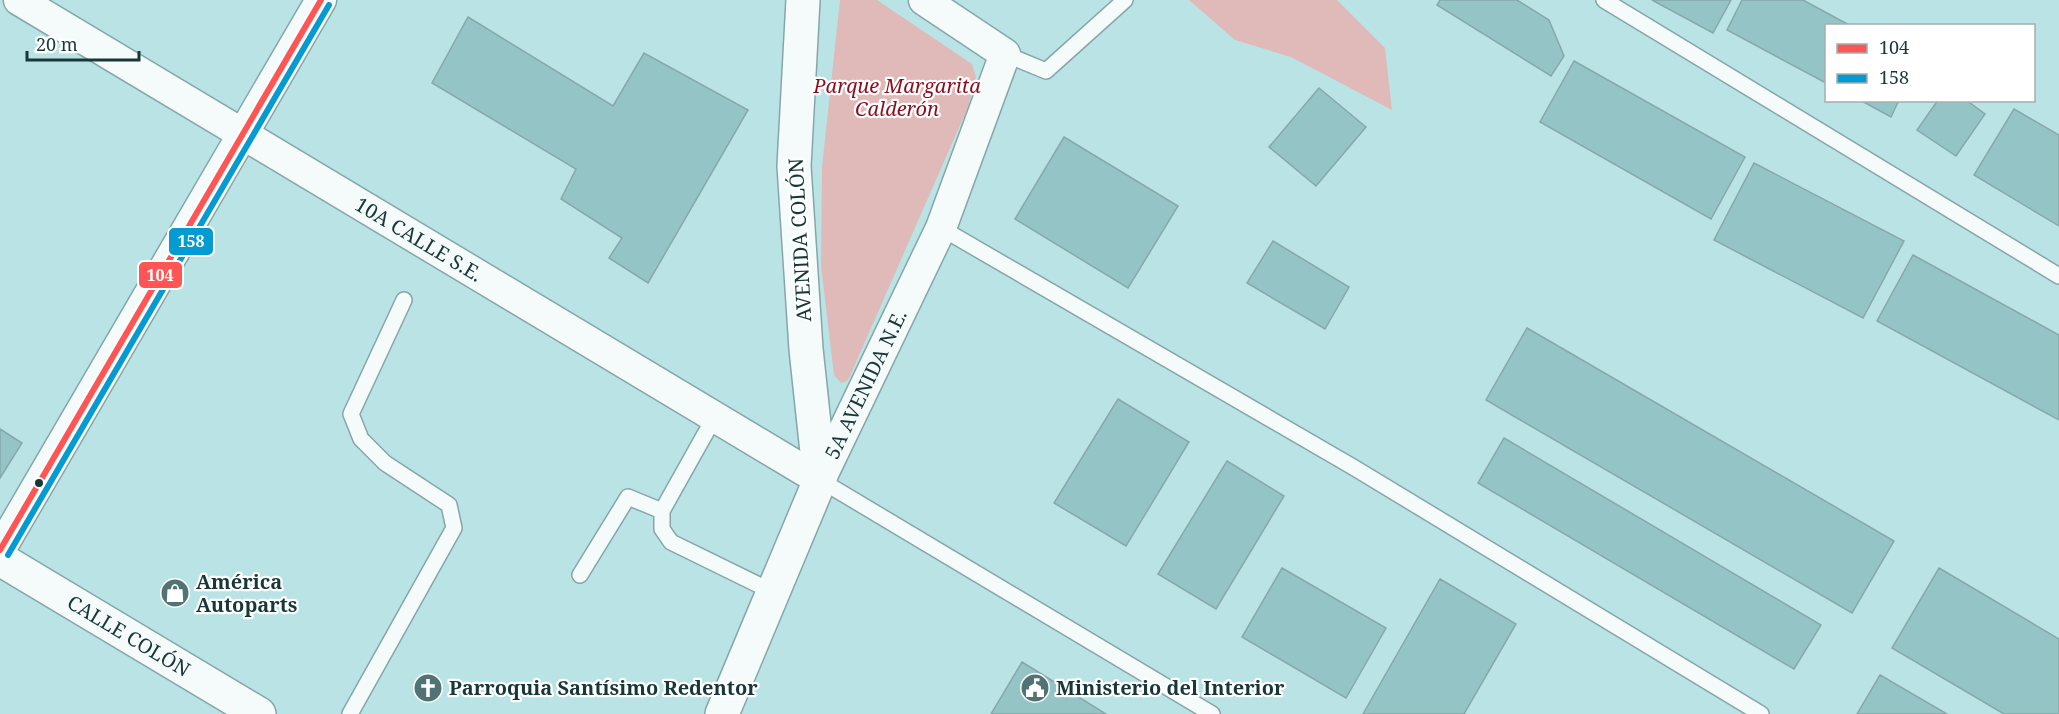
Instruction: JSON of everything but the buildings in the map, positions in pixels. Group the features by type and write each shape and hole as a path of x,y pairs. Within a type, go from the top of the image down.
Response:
{"main road":[{"name":"AVENIDA COLÓN","path":"803,0 794,166 806,349 820,480"},
{"name":"5A AVENIDA N.E.","path":"722,714 820,480"},
{"name":"CALLE COLÓN","path":"0,559 259,714"}],"street":[{"name":"10A CALLE S.E.","path":"19,0 820,480"},
{"path":"0,550 240,134 321,0"},
{"path":"924,0 1005,54"},
{"name":"5A AVENIDA N.E.","path":"820,480 941,228 1005,54"}],"lane":[{"path":"1005,54 1046,71 1125,0"},
{"path":"1604,0 2059,276"},
{"path":"941,228 1353,467 1761,714"},
{"path":"350,714 454,528 449,505 385,463 361,439 351,414 404,300"},
{"path":"714,418 662,511 662,530 671,542 773,592"},
{"path":"820,480 1212,714"},
{"path":"580,575 628,496 662,511"}],"green space":[{"name":"Parque Margarita Calderón","path":"840,0 877,0 972,64 976,77 968,107 850,376 847,381 841,383 834,375 821,266 822,167"},
{"path":"1189,0 1337,0 1385,48 1392,110 1291,57 1235,40"}],"transit line":[{"name":"104","path":"0,550 321,0"},
{"name":"158","path":"8,555 329,5"}],"place":[{"name":"América Autoparts","path":"175,593"},
{"name":"Parroquia Santísimo Redentor","path":"428,688"},
{"name":"Ministerio del Interior","path":"1035,688"}]}
